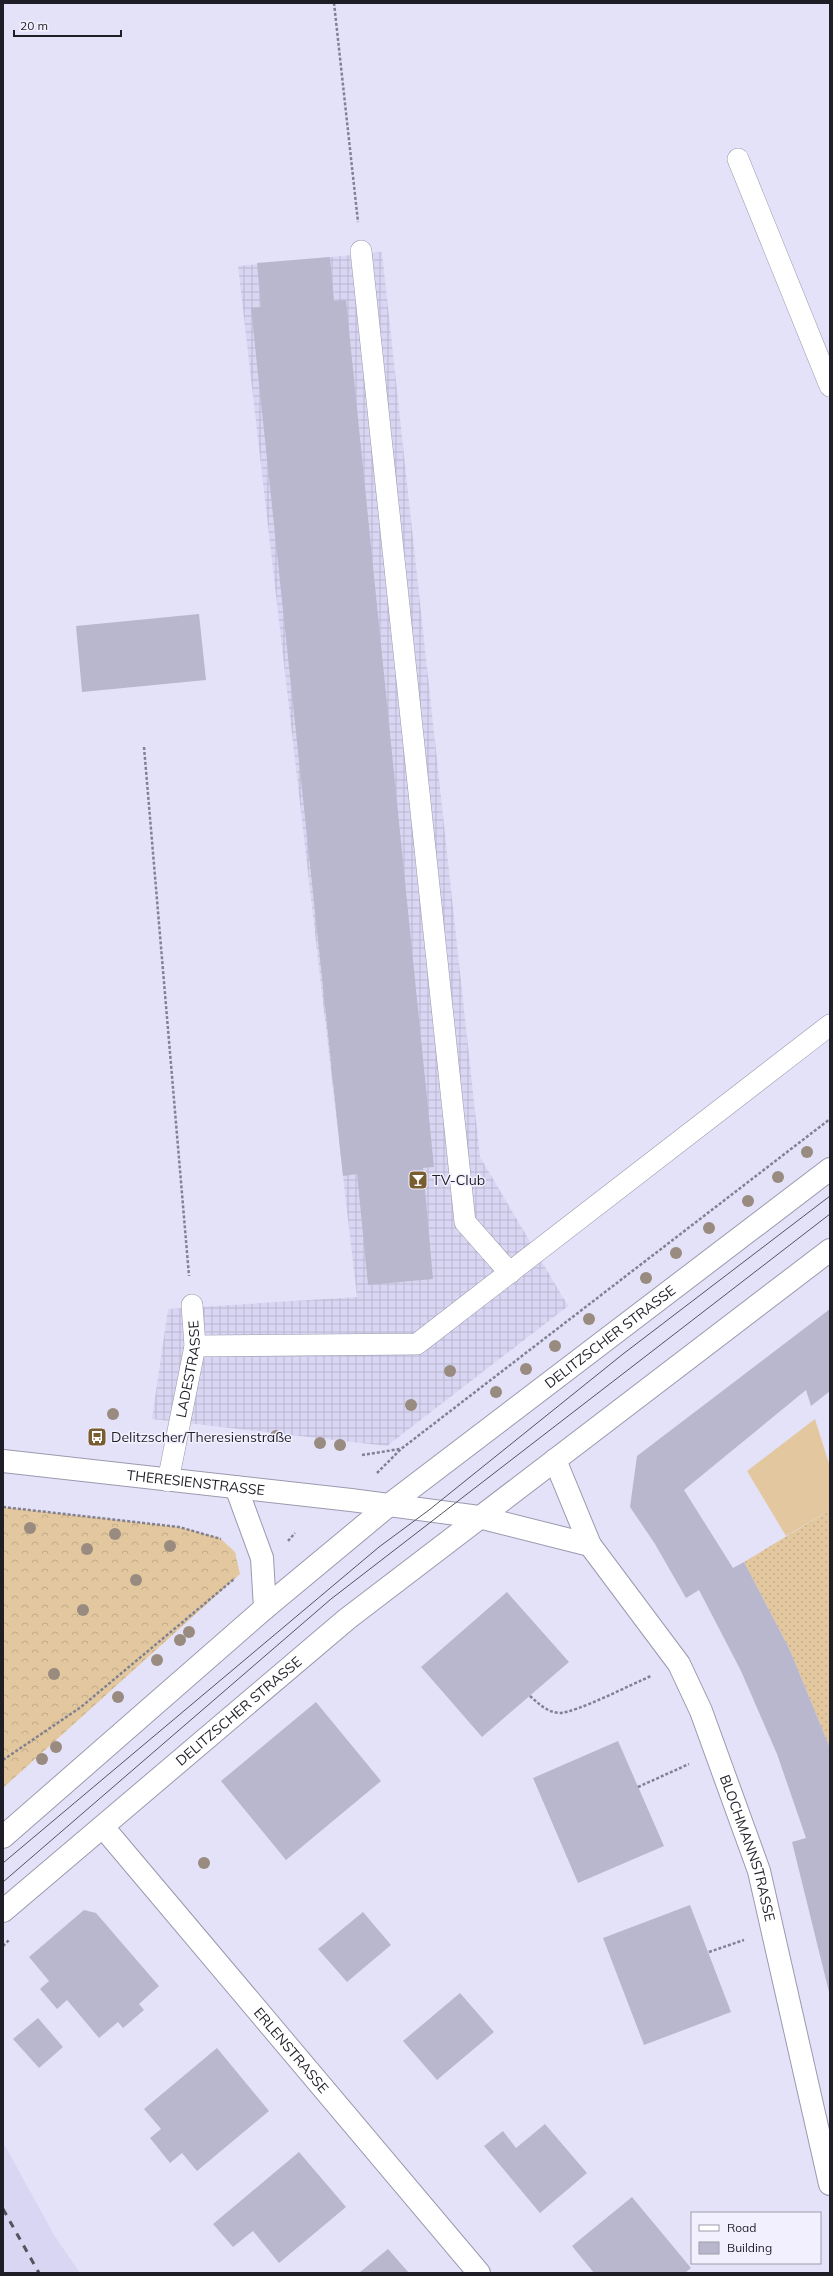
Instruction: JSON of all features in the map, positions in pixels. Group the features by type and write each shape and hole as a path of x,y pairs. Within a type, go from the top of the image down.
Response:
{"main road":[{"name":"DELITZSCHER STRASSE","path":"3,1837 265,1608 389,1505 830,1168"},
{"name":"DELITZSCHER STRASSE","path":"3,1911 347,1619 830,1250"},
{"name":"BLOCHMANNSTRASSE","path":"555,1460 590,1545 679,1664 702,1711 759,1871 830,2184"},
{"name":"THERESIENSTRASSE","path":"3,1461 389,1505"},
{"path":"236,1487 262,1558 265,1608"},
{"path":"389,1505 479,1517 590,1545"},
{"name":"ERLENSTRASSE","path":"103,1827 479,2273"}],"lane":[{"path":"738,159 830,386"},
{"path":"361,251 465,1222 510,1273"},
{"path":"195,1346 417,1344 830,1025"},
{"name":"LADESTRASSE","path":"168,1480 195,1346 192,1305"}],"path":[{"path":"334,3 361,251"},
{"path":"144,747 192,1305"},
{"path":"362,1455 401,1449 830,1119"},
{"path":"3,1507 179,1527 220,1538 224,1542"},
{"path":"285,1544 295,1533"},
{"path":"3,1760 81,1708 240,1574"},
{"path":"530,1696 540,1706 549,1711 568,1712 679,1664"},
{"path":"638,1787 717,1752"},
{"path":"709,1952 772,1930"}],"shaded area":[{"path":"382,252 480,1157 568,1306 387,1446 152,1419 168,1309 357,1297 238,266"},
{"path":"3,2142 54,2235 80,2273 3,2273"}],"green space":[{"path":"815,1419 830,1467 830,1510 786,1536 747,1471"},
{"path":"3,1507 179,1527 220,1538 235,1552 240,1574 3,1788"},
{"path":"830,1510 830,1748 789,1648 744,1562"}],"building":[{"path":"330,257 334,301 346,300 434,1167 423,1168 433,1279 368,1285 357,1174 343,1176 251,308 261,307 257,263"},
{"path":"199,614 206,680 82,692 76,626"},
{"path":"830,1309 830,1391 811,1406 806,1390 684,1490 733,1568 744,1562 789,1648 830,1748 829,1992 792,1842 806,1838 777,1754 741,1671 699,1590 686,1598 655,1544 630,1507 637,1456"},
{"path":"507,1592 569,1662 482,1737 421,1667"},
{"path":"316,1702 381,1781 286,1860 221,1781"},
{"path":"618,1741 664,1846 578,1883 533,1778"},
{"path":"690,1905 731,2012 644,2045 603,1938"},
{"path":"84,1910 96,1913 159,1986 139,2004 144,2010 123,2028 118,2022 99,2038 67,2000 57,2009 40,1989 49,1981 29,1957"},
{"path":"363,1912 391,1945 347,1982 318,1949"},
{"path":"460,1993 494,2032 437,2080 403,2041"},
{"path":"38,2018 63,2047 39,2068 13,2039"},
{"path":"217,2048 269,2111 197,2171 182,2153 170,2163 150,2138 161,2129 144,2109"},
{"path":"545,2124 587,2173 540,2213 484,2146 503,2131 516,2148"},
{"path":"299,2152 346,2207 279,2263 253,2231 233,2247 213,2224"},
{"path":"632,2197 691,2268 685,2273 594,2273 572,2246"},
{"path":"388,2249 409,2273 359,2273"}],"tram line":[{"path":"3,1863 379,1547 429,1510 623,1354 830,1196"},
{"path":"3,1882 331,1599 830,1214"}],"railway":[{"path":"3,2209 39,2273"}],"place":[{"name":"TV-Club","path":"418,1180"},
{"name":"Delitzscher/Theresienstraße","path":"97,1437"}]}
